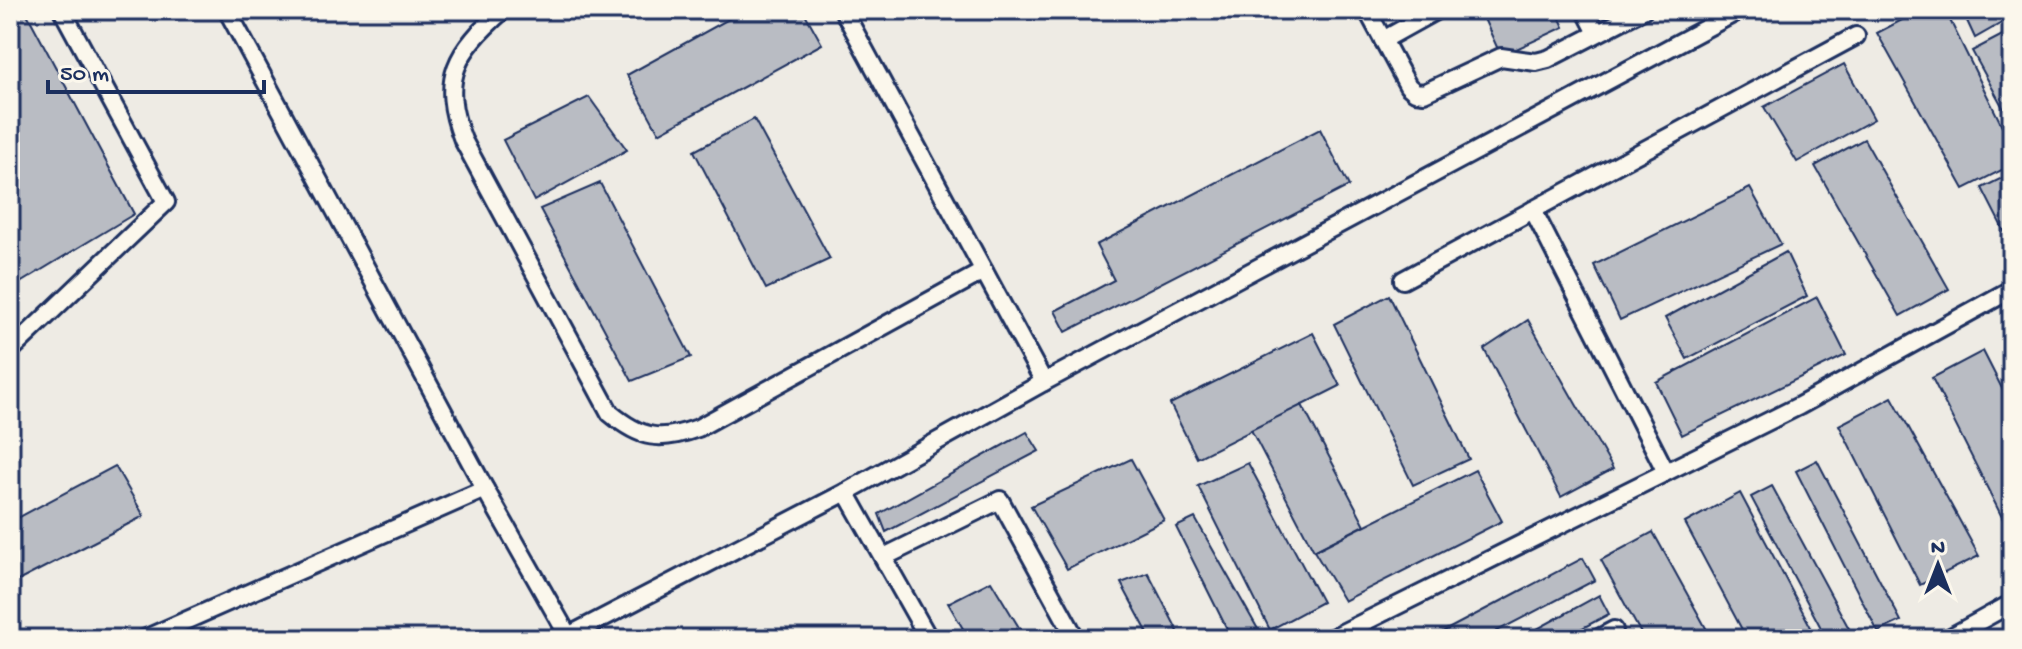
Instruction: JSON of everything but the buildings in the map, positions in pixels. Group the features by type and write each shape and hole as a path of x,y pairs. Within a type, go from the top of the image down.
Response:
{"lane":[{"path":"10,351 166,202 62,10"},
{"path":"227,10 485,489 569,637 846,492 1044,382 1740,10"},
{"path":"503,10 482,28 454,68 451,92 454,117 463,140 610,413 629,429 651,437 675,436 698,428 984,271"},
{"path":"843,10 1044,382"},
{"path":"1367,10 1408,86 1415,92 1424,93 1506,56 1542,61 1643,10"},
{"path":"1383,40 1437,10"},
{"path":"1585,10 1597,33"},
{"path":"1403,280 1856,36"},
{"path":"1533,210 1666,472"},
{"path":"1330,639 1799,406 2012,289"},
{"path":"144,639 171,634 485,489"},
{"path":"846,492 929,639"},
{"path":"884,557 1000,500 1076,639"},
{"path":"1947,639 2012,603"},
{"path":"1597,639 1614,630"}]}
